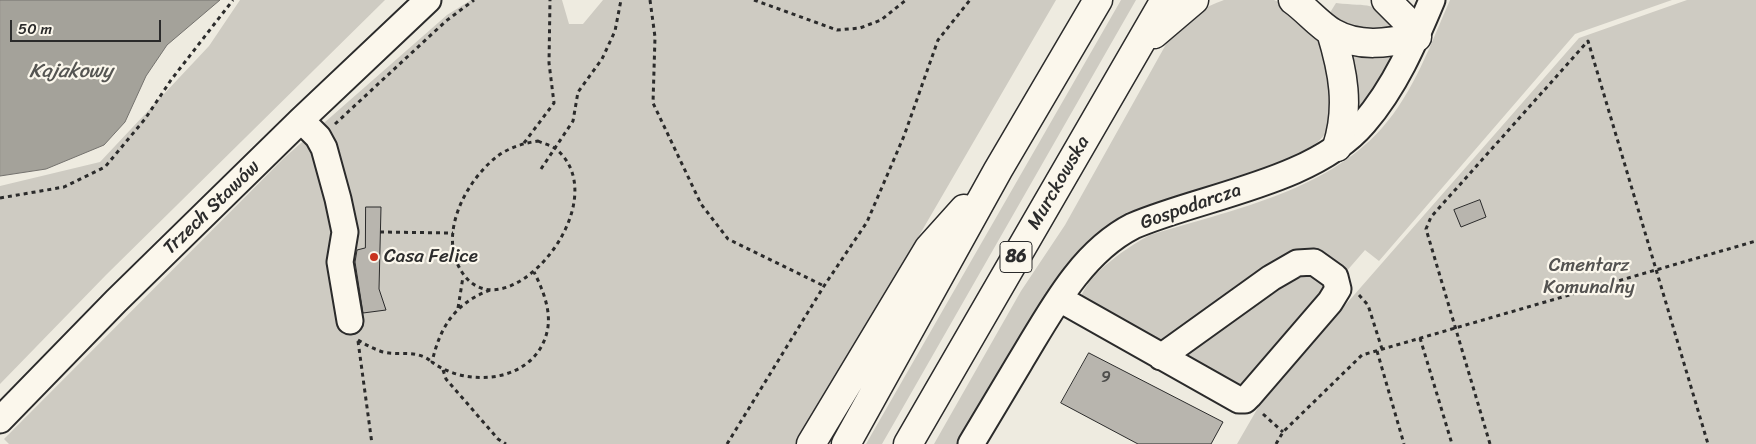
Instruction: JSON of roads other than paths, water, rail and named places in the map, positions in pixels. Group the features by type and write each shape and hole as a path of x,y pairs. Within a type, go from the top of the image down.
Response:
{"highway":[{"path":"846,444 998,170 1098,0"},
{"name":"Murckowska","path":"908,444 1165,0"},
{"path":"1124,70 1154,34 1194,0"},
{"path":"1294,0 1331,32 1363,43 1391,42 1417,37 1406,20 1386,0"},
{"path":"1331,32 1344,79 1344,120 1337,147"},
{"path":"812,444 929,248 998,170"}],"street":[{"name":"Trzech Stawów","path":"0,420 116,301 310,128 428,0"},
{"name":"Gospodarcza","path":"973,443 1060,299 1093,256 1121,233 1147,220 1280,176 1313,161 1337,147 1364,124 1381,102 1417,37 1432,0"},
{"path":"310,128 326,157 345,232 340,262 354,330"},
{"path":"1060,299 1161,357 1240,400 1245,400 1330,302 1338,289 1335,277 1314,262 1297,263 1272,278 1161,357"}],"water":[{"name":"Kajakowy","path":"0,0 220,0 167,45 146,76 125,122 104,145 46,169 0,176"}],"place":[{"name":"Casa Felice","path":"374,257"}],"park label":[{"name":"Cmentarz Komunalny","path":"1589,277"}]}
